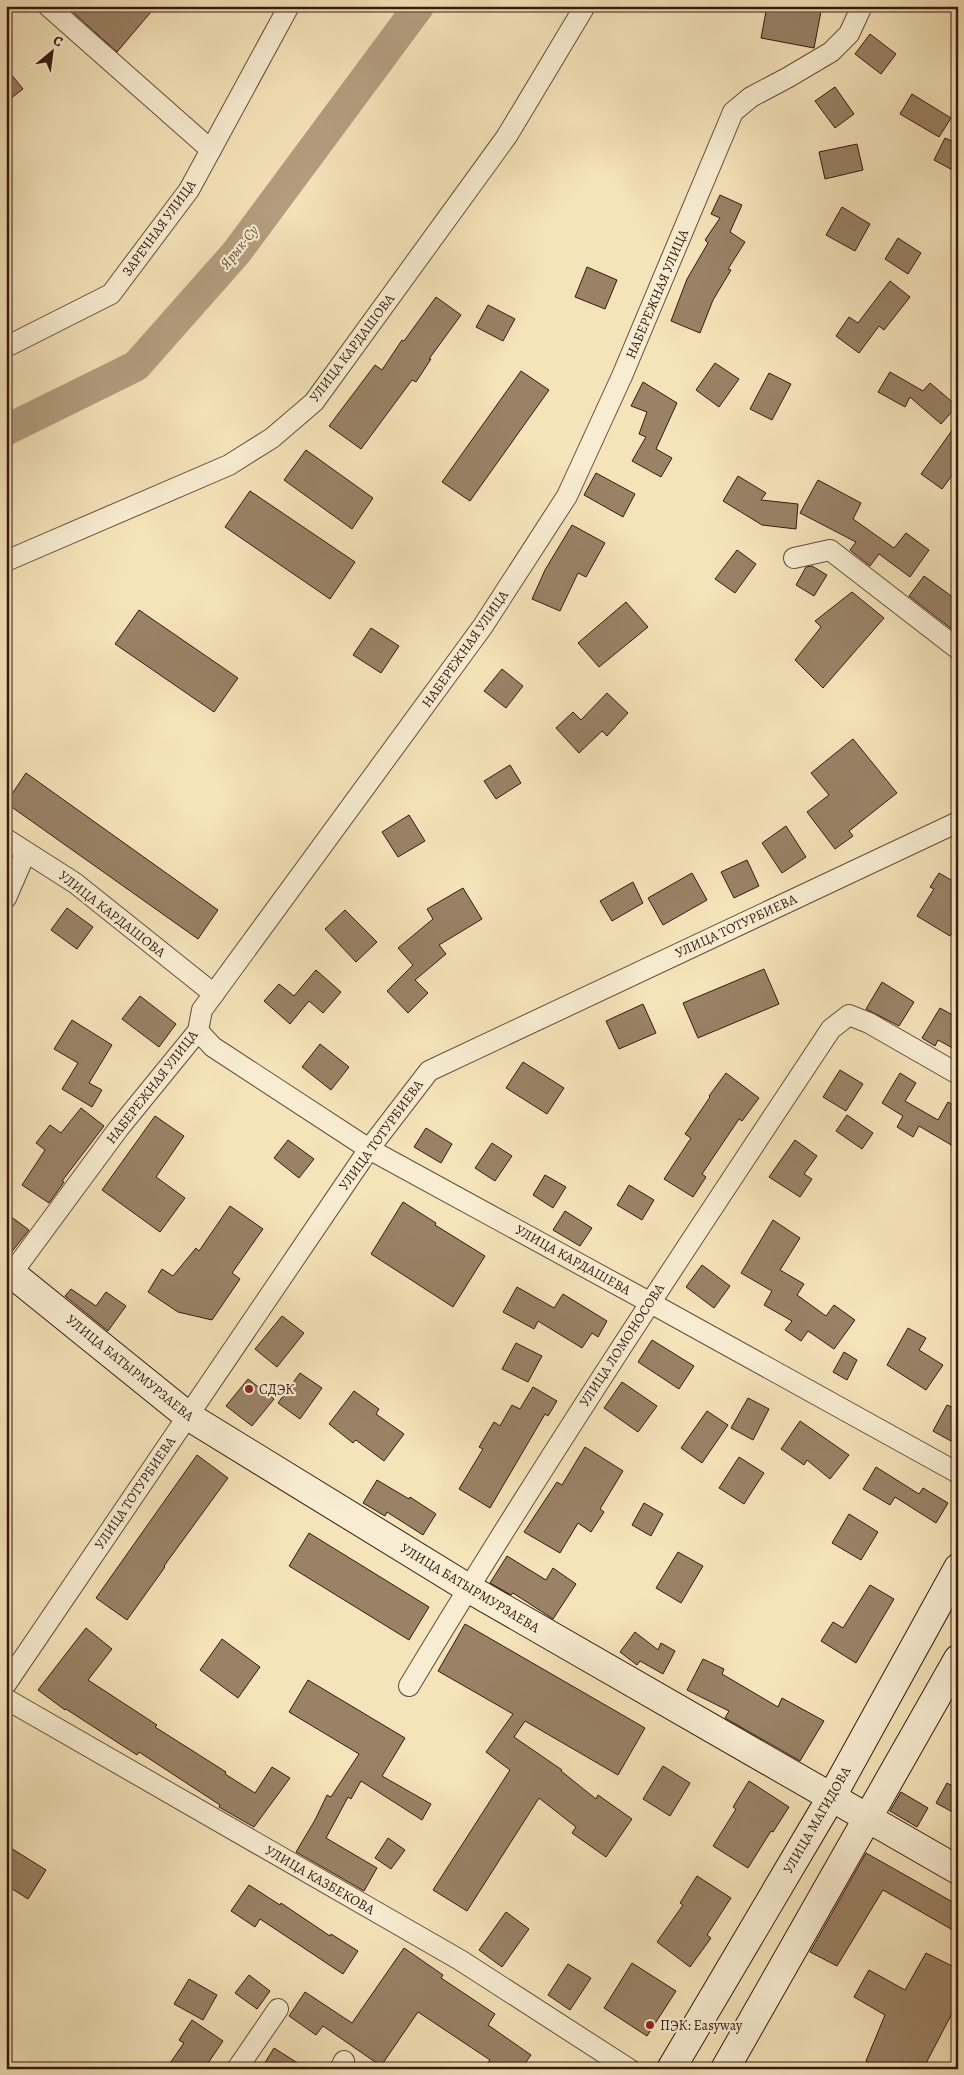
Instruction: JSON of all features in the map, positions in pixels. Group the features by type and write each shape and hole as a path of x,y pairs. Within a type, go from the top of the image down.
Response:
{"street":[{"path":"48,6 211,150"},
{"name":"ЗАРЕЧНАЯ УЛИЦА","path":"6,347 111,294 189,190 289,6"},
{"name":"УЛИЦА КАРДАШОВА","path":"6,562 229,465 272,438 314,402 507,136 585,6"},
{"name":"НАБЕРЕЖНАЯ УЛИЦА","path":"9,1271 119,1128 198,1031 202,1010 483,626 567,496 622,376 733,112 751,97 831,52 850,34 862,6"},
{"path":"794,558 830,550 958,650"},
{"name":"УЛИЦА ТОТУРБИЕВА","path":"6,1684 368,1149 429,1071 958,822"},
{"name":"УЛИЦА КАРДАШОВА","path":"6,839 75,883 214,994"},
{"path":"6,898 26,852"},
{"name":"УЛИЦА ЛОМОНОСОВА","path":"409,1686 468,1588 650,1302 831,1029 850,1015 869,1023 958,1074"},
{"name":"УЛИЦА КАРДАШЕВА","path":"198,1031 213,1047 368,1149 650,1302 958,1473"},
{"name":"УЛИЦА БАТЫРМУРЗАЕВА","path":"9,1271 188,1416 468,1588 958,1870"},
{"name":"УЛИЦА МАГИДОВА","path":"671,2069 830,1798 958,1568"},
{"path":"725,2069 958,1659"},
{"name":"УЛИЦА КАЗБЕКОВА","path":"6,1699 460,1960 629,2069"},
{"path":"237,2069 278,2009"}],"building":[{"path":"66,6 156,6 117,52"},
{"path":"767,6 822,6 814,48 761,38"},
{"path":"870,34 896,54 881,74 855,54"},
{"path":"6,68 23,89 6,102"},
{"path":"835,87 854,114 835,128 815,101"},
{"path":"912,94 951,118 939,137 900,114"},
{"path":"945,138 958,144 958,173 934,160"},
{"path":"857,144 863,170 825,179 819,152"},
{"path":"720,195 742,205 730,232 745,242 728,269 731,270 713,300 700,333 671,321 687,279 708,243 705,240 720,218 711,214"},
{"path":"842,207 870,224 855,251 826,235"},
{"path":"898,238 921,253 908,274 885,259"},
{"path":"587,267 617,280 605,309 575,297"},
{"path":"890,281 910,297 884,330 879,326 859,353 836,336 849,317 858,323"},
{"path":"436,297 461,315 429,359 431,359 416,382 412,380 361,449 329,426 375,365 382,370 402,340 404,341"},
{"path":"488,305 515,319 503,341 476,327"},
{"path":"715,363 739,379 719,407 696,390"},
{"path":"521,371 549,390 470,501 442,482"},
{"path":"890,372 923,391 930,383 957,406 941,424 910,397 905,407 878,392"},
{"path":"769,373 791,384 772,420 750,409"},
{"path":"643,382 677,403 656,449 672,458 661,477 632,461 646,437 639,434 647,412 631,406"},
{"path":"958,422 958,467 942,489 921,474"},
{"path":"306,450 373,498 352,529 284,480"},
{"path":"596,473 635,494 623,517 584,495"},
{"path":"738,476 766,493 761,500 798,504 796,529 762,525 723,501"},
{"path":"818,480 861,503 853,519 894,548 906,533 929,550 910,577 879,554 870,566 850,550 856,542 800,513"},
{"path":"250,491 355,562 330,599 225,527"},
{"path":"572,525 605,543 586,577 578,573 560,611 532,599 545,570"},
{"path":"737,550 756,564 735,593 715,579"},
{"path":"812,566 827,575 814,596 796,585 806,567"},
{"path":"924,576 958,601 958,634 909,596"},
{"path":"852,592 884,618 823,688 795,660 821,627 815,621"},
{"path":"626,602 648,627 599,667 578,643"},
{"path":"139,610 238,678 214,712 115,644"},
{"path":"371,628 399,646 381,673 353,655"},
{"path":"502,669 523,686 506,708 484,691"},
{"path":"607,693 628,713 607,736 602,731 579,753 556,728 573,712 581,720"},
{"path":"853,739 897,793 849,831 853,836 835,849 807,812 829,795 811,773"},
{"path":"510,765 521,783 496,799 484,781"},
{"path":"26,773 218,910 198,939 6,803"},
{"path":"409,815 425,841 398,857 382,832"},
{"path":"786,826 806,857 782,873 762,843"},
{"path":"747,860 759,886 734,898 721,872"},
{"path":"692,873 707,900 663,925 648,898"},
{"path":"939,873 958,884 958,924 950,936 917,916 934,889 930,887"},
{"path":"633,882 643,903 612,921 600,901"},
{"path":"463,888 482,919 439,945 446,954 415,980 428,993 408,1013 387,991 413,965 398,948 433,919 427,909"},
{"path":"67,908 93,927 77,949 51,930"},
{"path":"345,910 377,942 356,962 325,929"},
{"path":"764,969 779,1004 698,1038 683,1003"},
{"path":"316,970 341,992 323,1013 309,1001 290,1024 264,1001 279,984 294,996"},
{"path":"882,982 914,1002 899,1026 866,1009"},
{"path":"140,996 176,1024 159,1047 122,1019"},
{"path":"643,1004 656,1033 619,1049 606,1021"},
{"path":"940,1008 958,1018 958,1051 938,1040 935,1046 922,1038"},
{"path":"72,1020 112,1045 89,1083 102,1090 92,1107 62,1089 78,1063 54,1049"},
{"path":"320,1044 349,1067 331,1090 302,1067"},
{"path":"523,1062 564,1088 547,1114 506,1088"},
{"path":"840,1070 863,1084 846,1111 823,1097"},
{"path":"726,1073 759,1098 742,1121 739,1119 702,1174 706,1177 693,1197 664,1179 691,1138 685,1134"},
{"path":"900,1073 916,1083 905,1101 938,1120 948,1102 958,1108 958,1137 953,1146 919,1126 913,1137 897,1127 903,1116 882,1103"},
{"path":"81,1108 104,1126 62,1181 64,1182 49,1203 22,1185 45,1150 36,1143 50,1125 61,1133"},
{"path":"847,1115 873,1133 862,1149 836,1131"},
{"path":"155,1116 184,1136 156,1177 185,1198 160,1232 102,1190"},
{"path":"426,1128 452,1144 441,1163 414,1147"},
{"path":"288,1140 314,1159 299,1178 274,1158"},
{"path":"795,1140 817,1156 804,1174 812,1179 800,1197 769,1177"},
{"path":"492,1143 512,1156 495,1181 475,1168"},
{"path":"545,1175 566,1187 553,1208 533,1195"},
{"path":"629,1185 654,1200 642,1220 617,1205"},
{"path":"403,1202 436,1223 435,1225 485,1256 453,1307 371,1254"},
{"path":"230,1206 263,1229 232,1273 240,1279 212,1320 178,1312 148,1292 162,1269 173,1276 196,1248 199,1251"},
{"path":"565,1211 592,1228 580,1246 553,1230"},
{"path":"6,1213 29,1230 10,1254 6,1254"},
{"path":"773,1220 800,1238 780,1270 804,1284 797,1295 826,1316 834,1305 855,1320 834,1349 808,1331 801,1341 785,1330 792,1321 764,1305 772,1291 741,1273"},
{"path":"702,1265 730,1286 714,1308 686,1287"},
{"path":"517,1287 554,1308 563,1294 607,1321 598,1337 592,1333 582,1348 538,1321 534,1329 503,1312"},
{"path":"71,1289 96,1306 106,1292 126,1306 108,1331 65,1296"},
{"path":"282,1316 304,1333 277,1367 255,1349"},
{"path":"908,1328 926,1338 919,1350 943,1365 926,1390 887,1365"},
{"path":"652,1340 694,1366 679,1389 638,1362"},
{"path":"516,1343 542,1356 528,1382 502,1369"},
{"path":"844,1352 857,1360 847,1380 833,1372"},
{"path":"300,1373 322,1388 300,1419 278,1403"},
{"path":"248,1379 274,1399 252,1426 226,1406"},
{"path":"622,1382 657,1406 638,1432 604,1408"},
{"path":"533,1387 557,1401 548,1416 545,1414 490,1508 459,1489 483,1449 479,1447 494,1422 500,1426 512,1405 520,1409"},
{"path":"354,1391 379,1409 376,1414 404,1434 384,1461 356,1440 353,1443 329,1424"},
{"path":"748,1398 769,1409 753,1440 731,1428"},
{"path":"947,1405 958,1410 958,1445 933,1431"},
{"path":"707,1411 728,1425 702,1463 681,1448"},
{"path":"800,1421 849,1455 830,1479 807,1460 804,1465 781,1449"},
{"path":"585,1447 623,1471 600,1509 604,1512 591,1532 578,1523 560,1553 524,1532 557,1482 562,1485"},
{"path":"197,1455 228,1478 127,1620 96,1598"},
{"path":"739,1457 764,1473 744,1504 719,1488"},
{"path":"876,1467 919,1494 923,1488 948,1503 936,1523 895,1497 890,1505 863,1489"},
{"path":"377,1480 409,1499 410,1497 436,1514 423,1535 387,1512 385,1516 363,1503"},
{"path":"644,1503 663,1514 651,1536 632,1525"},
{"path":"849,1514 878,1532 861,1560 832,1543"},
{"path":"309,1533 429,1607 409,1640 289,1566"},
{"path":"678,1552 703,1566 681,1603 656,1588"},
{"path":"507,1556 546,1580 553,1568 576,1584 553,1619 513,1593 511,1595 490,1583"},
{"path":"870,1585 894,1599 856,1663 821,1641 833,1622 843,1628"},
{"path":"465,1624 645,1728 618,1775 525,1721 514,1737 562,1770 596,1799 598,1795 632,1819 606,1857 572,1833 576,1827 539,1798 467,1911 433,1890 510,1770 486,1752 513,1714 438,1671"},
{"path":"86,1628 112,1649 88,1680 255,1793 272,1767 290,1778 254,1827 219,1807 220,1805 139,1752 137,1755 65,1710 38,1690"},
{"path":"635,1632 658,1650 661,1643 675,1651 663,1674 640,1661 637,1665 620,1652"},
{"path":"222,1639 260,1667 238,1698 200,1670"},
{"path":"703,1659 724,1669 722,1674 778,1707 782,1698 824,1721 800,1761 725,1718 729,1711 687,1690"},
{"path":"308,1680 405,1738 382,1776 431,1804 422,1820 361,1781 351,1799 348,1797 326,1838 377,1868 364,1891 296,1852 327,1795 331,1797 359,1754 289,1712"},
{"path":"663,1766 690,1783 670,1816 643,1799"},
{"path":"749,1781 789,1807 773,1832 771,1831 748,1868 713,1846 736,1809 733,1807"},
{"path":"947,1783 958,1789 958,1815 936,1803"},
{"path":"901,1792 928,1808 917,1827 890,1811"},
{"path":"388,1838 405,1850 391,1869 375,1858"},
{"path":"6,1845 46,1870 28,1899 6,1885"},
{"path":"866,1853 958,1905 958,1933 883,1890 837,1966 810,1952"},
{"path":"697,1876 731,1898 707,1935 711,1938 690,1967 657,1942 683,1905 680,1903"},
{"path":"249,1885 280,1905 281,1903 330,1936 331,1934 358,1951 343,1974 260,1919 255,1927 231,1911"},
{"path":"506,1912 529,1929 502,1967 479,1950"},
{"path":"404,1948 443,1975 441,1978 495,2014 488,2025 531,2055 521,2069 483,2069 490,2060 418,2012 381,2066 323,2026 316,2035 289,2016 305,1992 352,2023"},
{"path":"926,1953 958,1969 958,2002 923,2069 881,2069 866,2061 885,2015 854,1997 869,1970 905,1990"},
{"path":"632,1963 676,1991 647,2036 604,2008"},
{"path":"568,1964 591,1978 570,2010 548,1995"},
{"path":"249,1975 270,1991 257,2009 235,1993"},
{"path":"189,1979 217,1995 203,2020 174,2004"},
{"path":"192,2020 223,2041 204,2069 166,2069 184,2043 179,2040"},
{"path":"274,2048 307,2069 261,2069"}],"waterway":[{"name":"Ярык-Су","path":"6,430 136,366 236,253 419,6"}],"place":[{"name":"СДЭК","path":"249,1389"},
{"name":"ПЭК: Easyway","path":"650,2025"}]}
